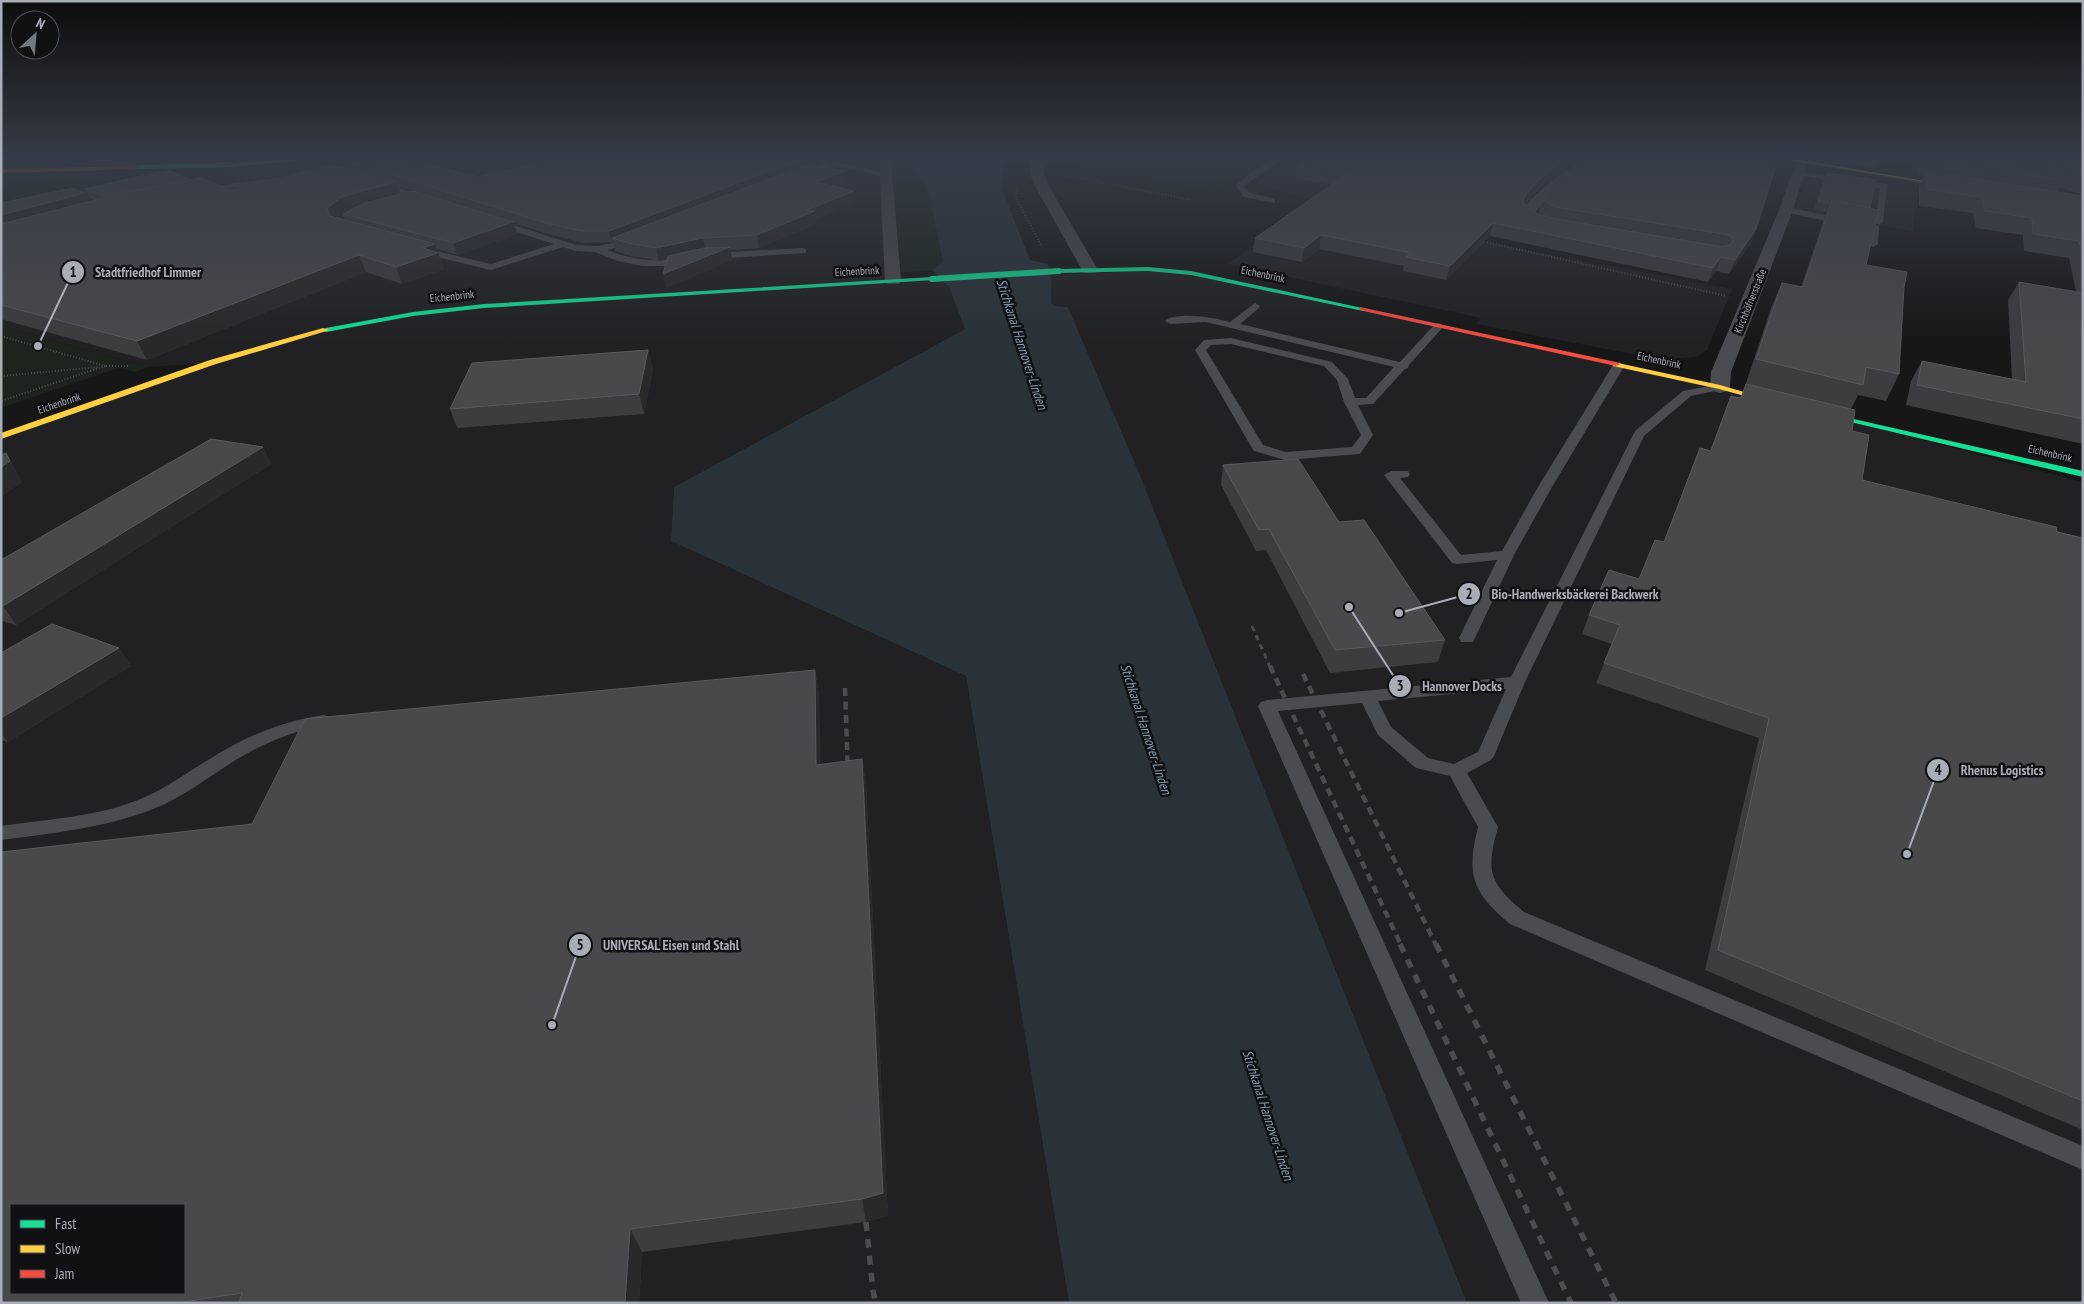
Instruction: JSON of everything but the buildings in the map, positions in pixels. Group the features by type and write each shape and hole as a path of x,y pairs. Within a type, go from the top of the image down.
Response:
{"main road":[{"name":"Eichenbrink","path":"1,436 250,350 307,334 434,310 538,302 1059,271 1148,268 1191,272 1720,386 2083,474"},
{"name":"Eichenbrink","path":"1799,404 1976,437"}],"street":[{"path":"889,220 894,281"},
{"path":"1061,220 1090,270"},
{"path":"1534,220 1565,229"},
{"name":"Kirchhöfnerstraße","path":"1720,386 1721,372 1782,220"}],"lane":[{"path":"491,220 575,248 597,249 614,247 640,238"},
{"path":"1835,220 1876,228 1874,244"},
{"path":"406,246 491,267 563,244"},
{"path":"597,249 622,259 659,266 706,256 803,251"},
{"path":"1232,325 1255,306"},
{"path":"1170,322 1206,319 1404,366"},
{"path":"1350,402 1369,401 1404,366 1439,326"},
{"path":"1231,341 1328,364 1342,379 1350,402 1366,435 1356,451 1285,456 1258,448 1200,350 1208,342 1231,341"},
{"path":"1467,638 1507,555 1544,487 1619,365"},
{"path":"1368,697 1384,731 1422,763 1456,771 1485,756 1517,682 1639,434 1687,393 1720,386"},
{"path":"1403,474 1391,475 1457,560 1507,555"},
{"path":"1517,682 1267,706 1534,1303"},
{"path":"1,833 119,814 167,795 217,762 263,737 303,723 340,719"},
{"path":"1456,771 1488,827 1481,865 1486,884 1497,902 1517,918 2083,1158"}],"path":[{"path":"1475,240 1729,296"},
{"path":"1,336 106,366"},
{"path":"1,376 124,364 133,367"},
{"path":"1,401 106,366"}],"shaded area":[{"path":"1,220 889,220 893,281 1168,270 1720,387 2083,482 2083,1303 1467,1303 1140,475 1068,307 1055,306 1051,303 1051,280 949,287 965,329 674,487 671,541 966,676 1069,1303 1,1303 1,436 208,363 147,367 1,326"},
{"path":"889,220 934,220 943,262 932,270 893,273"},
{"path":"1289,220 1473,220 1479,241 1732,289 1707,350 1696,357 1664,360 1476,324 1481,318 1228,264"},
{"path":"1850,220 1914,220 1913,231"},
{"path":"1,326 147,367 135,372 119,368 1,408"}],"water":[{"name":"Stichkanal Hannover-Linden","path":"934,220 1014,220 1030,260 1048,264 1051,280 1051,303 1055,306 1068,307 1140,475 1467,1303 1069,1303 966,676 671,541 674,487 965,329 949,287 932,270 943,262"}],"railway":[{"path":"1252,626 1270,667"},
{"path":"1270,666 1401,945"},
{"path":"1303,674 1436,945"},
{"path":"845,688 848,776"},
{"path":"1400,944 1571,1303"},
{"path":"1436,944 1616,1303"},
{"path":"866,1222 873,1291 876,1303"}],"traffic: fast":[{"path":"1059,271 1148,269 1191,273 1363,309"},
{"path":"932,279 1059,271"},
{"path":"326,330 413,314 484,306 932,279"},
{"path":"1817,412 2083,474"}],"traffic: slow":[{"path":"1,436 213,362 326,330"},
{"path":"1616,364 1720,387 1778,403"}],"traffic: jam":[{"path":"1363,309 1616,364"}],"place":[{"name":"Stadtfriedhof Limmer","path":"38,346"},
{"name":"Hannover Docks","path":"1349,607"},
{"name":"Bio-Handwerksbäckerei Backwerk","path":"1399,613"},
{"name":"Rhenus Logistics","path":"1907,854"},
{"name":"UNIVERSAL Eisen und Stahl","path":"552,1025"}]}
